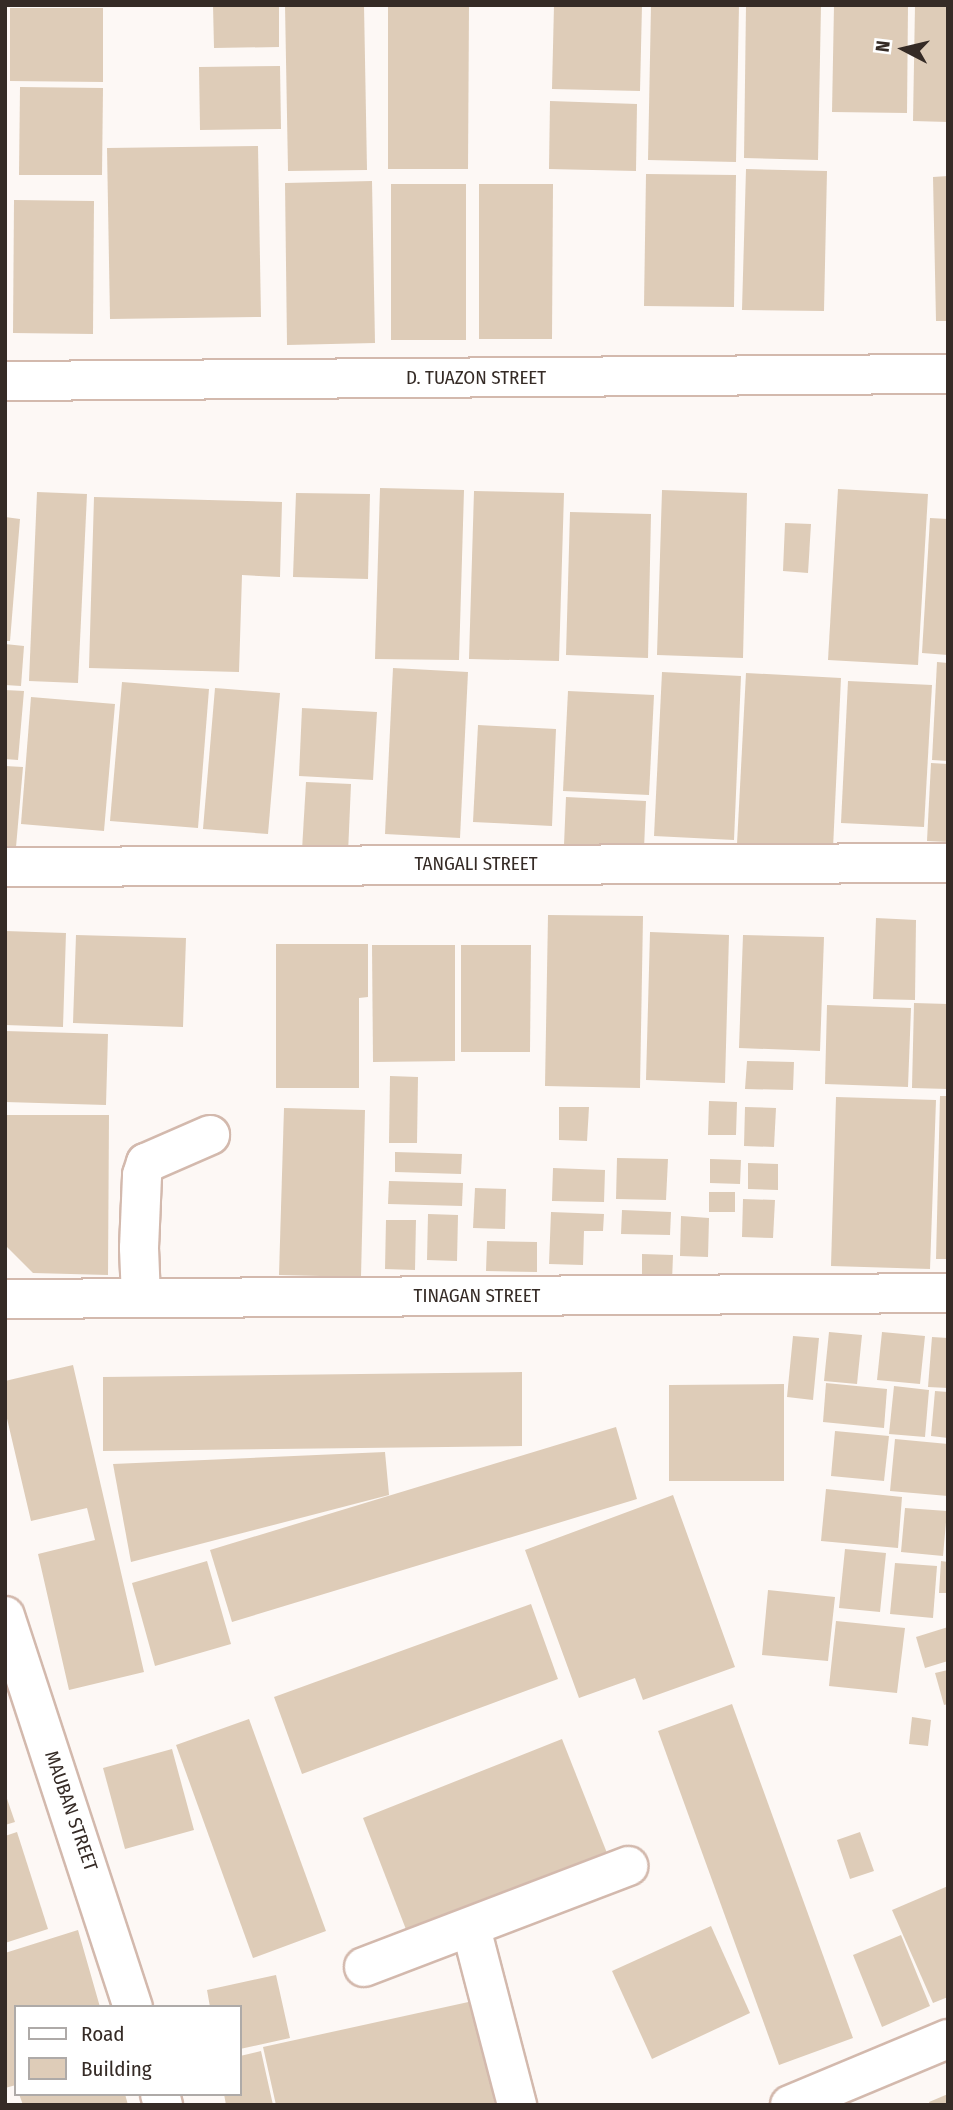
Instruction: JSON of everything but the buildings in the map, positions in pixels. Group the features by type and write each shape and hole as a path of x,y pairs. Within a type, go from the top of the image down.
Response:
{"street":[{"name":"D. TUAZON STREET","path":"5,381 948,374"},
{"name":"TANGALI STREET","path":"5,867 948,863"},
{"path":"141,1298 139,1248 142,1175 146,1163 210,1135"},
{"name":"TINAGAN STREET","path":"5,1298 948,1293"},
{"name":"MAUBAN STREET","path":"5,1616 133,2005"},
{"path":"364,1967 628,1866"},
{"path":"471,1928 517,2105"},
{"path":"790,2105 948,2039"}]}
